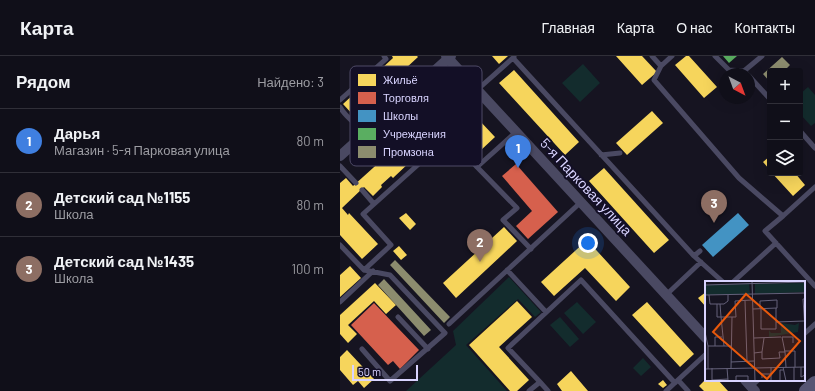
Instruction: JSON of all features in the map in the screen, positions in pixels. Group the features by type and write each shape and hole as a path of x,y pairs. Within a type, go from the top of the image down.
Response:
{"main road":[{"path":"806,391 815,383"}],"street":[{"name":"5-я Парковая улица","path":"448,57 456,66"},
{"path":"438,66 448,57"},
{"name":"5-я Парковая улица","path":"482,95 705,337"},
{"path":"340,156 350,147"}],"lane":[{"path":"378,66 386,59 384,56"},
{"path":"652,56 661,66"},
{"path":"672,56 661,66 654,80 739,178 783,216"},
{"path":"715,56 727,68"},
{"path":"752,68 762,56"},
{"path":"482,86 514,57 601,155 694,256 722,281"},
{"path":"755,83 767,96"},
{"path":"340,100 350,91"},
{"path":"340,107 350,119"},
{"path":"482,163 516,132"},
{"path":"803,135 815,148"},
{"path":"601,155 620,153"},
{"path":"340,166 356,183"},
{"path":"364,270 391,245 363,214 416,166"},
{"path":"477,167 517,208 503,220 530,249"},
{"path":"815,187 765,231 815,286"},
{"path":"362,190 374,204"},
{"path":"449,324 581,202"},
{"path":"733,281 776,243"},
{"path":"340,245 364,270 390,275 445,333 390,382 362,349"},
{"path":"694,256 700,251"},
{"path":"666,295 701,262"},
{"path":"507,270 546,312"},
{"path":"340,302 374,271"},
{"path":"548,391 508,348 581,280 688,391"},
{"path":"398,317 428,349"},
{"path":"805,333 815,324"},
{"path":"666,391 705,355"},
{"path":"530,391 540,382"}],"green space":[{"path":"583,64 600,83 580,102 562,83"},
{"path":"808,87 815,95 815,123 811,126 803,117 803,91"},
{"path":"509,277 541,312 535,317 518,299 466,345 507,391 406,391 456,345 453,331"},
{"path":"577,302 596,322 583,334 564,313"},
{"path":"560,317 579,339 570,347 550,325"},
{"path":"643,358 651,367 641,376 633,368"}],"building: Жильё":[{"path":"392,56 418,57 408,66 384,66 393,58"},
{"path":"492,56 508,56 499,64"},
{"path":"616,56 642,56 657,72 642,85"},
{"path":"686,56 689,56 717,87 704,98 675,65"},
{"path":"514,70 579,142 565,155 499,83"},
{"path":"350,98 350,112 343,104"},
{"path":"652,111 663,123 627,155 616,143"},
{"path":"482,123 495,137 482,149"},
{"path":"767,159 767,167 763,162"},
{"path":"375,166 406,166 393,178 391,176 381,185 382,187 373,196 364,187 342,208 348,215 349,213 378,244 362,259 340,235 340,183 346,178 353,186"},
{"path":"604,168 669,240 654,253 589,181"},
{"path":"775,176 798,176 805,185 793,196"},
{"path":"406,213 416,224 410,230 399,218"},
{"path":"504,227 517,241 456,298 443,283"},
{"path":"587,240 630,287 616,301 585,268 554,296 541,282"},
{"path":"399,246 407,255 401,260 393,251"},
{"path":"350,266 361,278 340,297 340,275"},
{"path":"375,283 396,305 386,314 374,301 348,325 357,334 348,343 340,334 340,315"},
{"path":"705,293 705,306 698,298"},
{"path":"517,301 532,317 499,347 529,380 517,391 510,391 469,345"},
{"path":"647,302 694,354 680,367 632,315"},
{"path":"347,350 374,379 364,388 358,381 353,385 340,370 340,357"},
{"path":"571,371 588,391 562,391 557,384"},
{"path":"663,380 667,385 663,388 658,384"},
{"path":"705,380 719,381 728,391 704,391 699,386"}],"building: Торговля":[{"path":"516,164 558,212 528,239 516,226 532,211 502,176"},
{"path":"374,303 419,350 400,369 393,361 388,365 351,325"}],"building: Школы":[{"path":"738,213 749,225 713,257 702,245"}],"building: Учреждения":[{"path":"723,56 737,56 729,63"}],"building: Промзона":[{"path":"782,57 790,65 787,68 770,68"},
{"path":"767,70 767,79 763,74"},
{"path":"395,260 450,317 444,323 390,265"},
{"path":"384,279 431,330 424,336 378,285"}],"place":[{"name":"Дарья","path":"518,168"},
{"name":"Детский сад №1435","path":"714,223"},
{"name":"Детский сад №1155","path":"480,262"}]}
